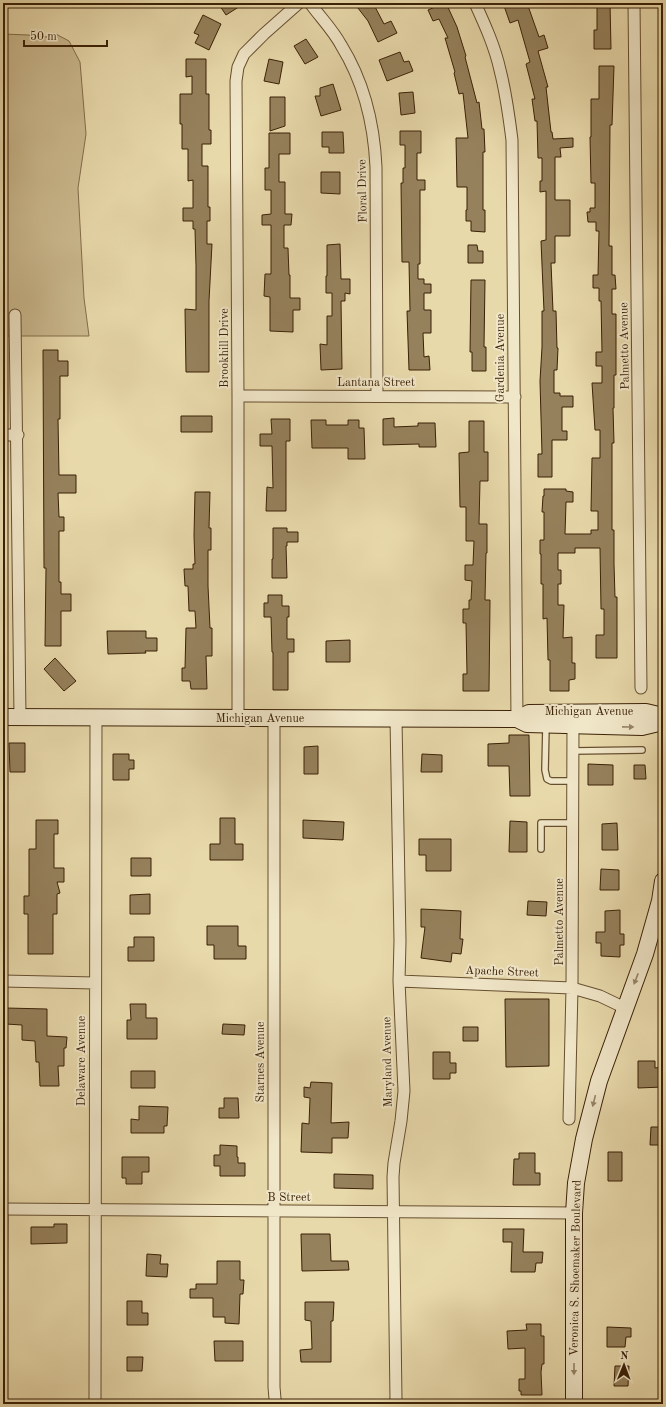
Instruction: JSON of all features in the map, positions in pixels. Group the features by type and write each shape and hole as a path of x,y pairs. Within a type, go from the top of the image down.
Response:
{"street":[{"name":"Brookhill Drive","path":"238,718 237,74 238,67 244,54 299,3"},
{"name":"Floral Drive","path":"310,3 341,44 366,98 370,118 376,167 377,396"},
{"name":"Gardenia Avenue","path":"475,3 500,68 508,104 512,140 517,720"},
{"name":"Palmetto Avenue","path":"634,3 641,688"},
{"path":"15,315 18,435 20,717"},
{"name":"Lantana Street","path":"238,396 515,397"},
{"path":"3,435 18,435"},
{"name":"Michigan Avenue","path":"517,720 529,713 536,712 646,712 663,716"},
{"name":"Michigan Avenue","path":"3,717 517,720 528,724 642,727 663,722"},
{"name":"Delaware Avenue","path":"95,1404 96,718"},
{"name":"Starnes Avenue","path":"274,719 274,1387 277,1404"},
{"name":"Maryland Avenue","path":"394,1404 396,1399 394,1163 401,1122 404,1091 399,981 400,941 396,719"},
{"name":"Palmetto Avenue","path":"568,1119 572,988 573,726"},
{"name":"Veronica S. Shoemaker Boulevard","path":"574,1404 574,1213 576,1183 584,1139 597,1088 647,949 660,901 663,881"},
{"path":"647,949 657,939 663,937"},
{"path":"3,981 95,983"},
{"name":"Apache Street","path":"399,981 572,988 600,996 625,1008"},
{"name":"B Street","path":"3,1209 574,1213"}],"lane":[{"path":"546,725 545,770 547,779 551,781 573,781"},
{"path":"573,751 642,750"},
{"path":"541,849 541,823 572,823"}],"shaded area":[{"path":"54,33 69,41 80,62 86,134 78,188 84,298 89,336 3,336 3,34 46,37"},
{"path":"3,1213 8,1213 6,1388 3,1388"}],"building":[{"path":"218,3 245,3 226,15"},
{"path":"354,3 373,3 384,24 391,21 397,33 378,42 368,21"},
{"path":"446,3 457,27 466,56 465,57 477,103 479,102 482,129 484,129 485,152 483,152 483,210 485,210 485,232 471,231 471,221 466,221 467,187 457,187 456,138 468,138 463,93 459,94 455,72 445,38 448,38 439,19 433,21 428,10"},
{"path":"503,3 527,3 539,37 544,35 548,48 538,51 548,87 546,87 551,132 553,139 573,138 573,147 560,148 561,157 555,157 555,200 570,200 570,236 555,236 555,263 551,263 553,311 556,311 558,348 557,370 554,370 554,393 560,393 560,396 573,396 573,407 562,407 562,431 567,431 567,440 552,440 552,477 538,477 538,454 542,454 540,381 542,311 544,311 541,241 546,240 546,191 540,192 540,181 542,181 542,158 538,158 537,121 535,121 532,99 535,99 526,64 530,62 518,20 510,23"},
{"path":"597,3 610,3 611,49 594,49 594,30 597,30"},
{"path":"203,15 221,24 209,50 195,43 199,35 194,33"},
{"path":"306,39 318,57 305,64 294,46"},
{"path":"400,52 404,62 409,61 413,71 387,81 379,60"},
{"path":"186,59 206,59 206,94 209,94 209,130 211,130 211,144 202,144 202,166 208,166 208,207 210,207 210,221 207,221 207,244 212,244 209,301 209,372 186,372 185,309 196,310 196,266 195,229 193,229 193,221 183,221 183,208 193,208 193,180 188,181 188,149 182,149 182,124 180,124 180,94 192,94 192,76 186,77"},
{"path":"269,59 283,62 279,84 264,81"},
{"path":"599,66 614,66 612,125 610,125 609,246 612,246 612,275 615,275 616,289 612,289 612,314 616,314 616,375 614,375 613,408 614,443 612,443 612,530 614,530 615,597 617,597 617,658 596,658 596,635 604,635 604,609 601,609 600,548 575,548 575,553 558,553 558,570 561,570 561,584 558,584 558,605 564,605 563,638 572,637 572,663 575,663 575,679 569,680 569,691 550,691 550,660 548,660 547,618 543,619 543,584 541,584 540,554 540,540 544,540 544,512 542,512 544,489 566,489 566,491 573,492 573,502 566,502 565,534 591,534 591,530 598,530 598,511 591,511 592,458 600,458 600,430 595,430 592,383 602,383 602,366 596,366 596,352 602,352 601,301 599,301 599,288 593,288 593,275 598,275 599,231 596,231 596,222 588,222 587,212 590,212 590,208 595,208 595,183 591,183 591,99 599,99"},
{"path":"333,84 341,110 321,116 315,96 320,96 320,88"},
{"path":"413,92 415,113 401,115 399,93"},
{"path":"270,97 285,97 285,126 270,131"},
{"path":"400,131 421,131 421,153 417,153 417,180 425,180 425,190 420,190 420,264 418,264 418,279 424,279 424,284 431,284 431,293 424,293 424,310 431,310 431,333 423,333 424,357 429,356 430,370 409,370 407,311 410,311 409,262 402,262 401,183 403,183 403,168 405,168 405,145 400,145"},
{"path":"322,132 343,132 344,153 329,153 329,147 322,147"},
{"path":"269,133 290,133 290,154 279,154 279,182 285,182 285,214 292,214 291,225 284,225 284,248 288,248 290,298 300,298 300,310 293,310 293,332 270,331 270,297 264,296 265,274 271,274 271,225 262,225 262,215 271,214 271,190 265,190 265,168 269,168"},
{"path":"321,172 340,172 340,194 321,193"},
{"path":"340,244 341,279 350,279 350,294 345,293 345,301 341,301 342,369 321,370 320,344 327,345 327,316 332,316 332,293 326,293 327,245"},
{"path":"468,245 477,245 478,251 483,251 483,263 468,263"},
{"path":"471,280 485,280 484,347 486,347 486,371 472,371 472,352 470,352"},
{"path":"43,350 58,350 58,361 68,361 68,376 60,376 60,419 58,419 59,475 76,475 76,493 58,493 59,517 64,517 64,531 59,531 59,582 61,582 61,594 71,594 71,611 61,611 61,646 45,646 46,568 44,568"},
{"path":"181,416 212,416 212,432 181,432"},
{"path":"394,418 394,427 418,426 418,423 435,423 436,447 419,447 419,444 383,445 383,419"},
{"path":"271,419 290,419 290,441 286,441 286,511 266,511 267,487 273,488 272,446 260,446 260,434 272,434"},
{"path":"311,420 326,420 326,425 348,425 348,420 359,420 359,428 364,428 365,459 348,459 348,448 312,448"},
{"path":"469,421 484,421 484,452 488,452 488,481 480,481 479,524 487,524 485,600 490,600 489,691 463,691 463,674 467,674 466,623 463,623 463,609 469,609 472,581 465,580 465,565 473,565 474,541 466,541 466,507 460,507 459,453 469,452"},
{"path":"195,492 210,492 209,528 211,528 211,550 208,550 208,586 210,628 212,628 212,656 206,656 207,689 191,689 190,681 182,681 182,668 185,668 186,628 196,628 195,611 189,611 188,586 185,586 184,569 193,569 193,564 195,564"},
{"path":"273,528 287,528 287,532 298,532 298,542 287,542 286,546 287,578 272,578"},
{"path":"268,595 282,595 282,606 289,606 289,617 287,617 287,639 294,639 294,652 288,652 288,690 273,690 271,617 264,617 264,603 268,603"},
{"path":"107,631 146,631 146,638 157,638 157,651 145,651 146,653 108,654"},
{"path":"350,640 350,662 326,662 326,641"},
{"path":"55,658 76,681 64,691 44,669"},
{"path":"509,735 529,735 530,796 510,796 509,766 488,766 488,744 509,743"},
{"path":"9,743 25,743 25,772 10,772"},
{"path":"318,746 318,774 304,774 304,747"},
{"path":"113,754 129,754 129,760 134,760 134,769 129,769 129,780 113,780"},
{"path":"422,754 442,755 442,772 421,772"},
{"path":"588,764 613,765 613,785 588,785"},
{"path":"634,765 645,765 646,779 634,779"},
{"path":"220,818 235,818 235,844 243,844 243,860 210,860 210,844 220,844"},
{"path":"36,820 58,820 58,834 54,834 54,868 64,868 64,882 57,882 60,893 57,894 57,914 53,914 53,954 28,954 28,914 24,914 24,896 29,896 29,849 36,849"},
{"path":"303,820 344,822 343,840 303,838"},
{"path":"510,821 527,822 527,852 509,852"},
{"path":"617,823 618,850 602,850 602,824"},
{"path":"419,839 451,839 451,871 426,871 426,855 419,855"},
{"path":"131,858 151,858 151,876 131,876"},
{"path":"601,869 619,870 619,890 600,890"},
{"path":"150,894 150,914 130,914 130,895"},
{"path":"528,901 547,902 546,916 527,915"},
{"path":"421,909 461,911 460,939 463,939 461,954 452,953 451,962 421,958 425,927 421,927"},
{"path":"620,910 620,934 624,934 624,945 620,945 620,957 601,956 601,943 596,943 596,932 605,932 605,911"},
{"path":"207,926 238,926 238,946 246,946 246,959 214,959 214,945 207,945"},
{"path":"134,937 154,937 154,961 128,961 128,947 134,947"},
{"path":"505,999 549,999 549,1066 506,1067"},
{"path":"130,1004 146,1004 146,1018 157,1018 157,1039 127,1039 127,1020 131,1020"},
{"path":"6,1008 47,1009 47,1036 67,1037 66,1048 64,1048 64,1066 58,1066 59,1086 40,1086 39,1062 36,1062 35,1041 22,1040 22,1025 6,1024"},
{"path":"223,1024 245,1025 244,1035 222,1034"},
{"path":"463,1027 478,1027 478,1041 463,1041"},
{"path":"433,1052 450,1052 450,1063 456,1063 456,1073 450,1073 450,1079 433,1079"},
{"path":"638,1061 655,1061 655,1068 663,1067 663,1087 638,1088"},
{"path":"131,1071 155,1071 155,1088 131,1088"},
{"path":"311,1082 332,1083 331,1123 349,1122 348,1138 332,1138 332,1153 301,1152 302,1123 309,1124 310,1098 304,1097 304,1087 310,1088"},
{"path":"224,1098 238,1098 239,1118 219,1118 219,1108 224,1108"},
{"path":"139,1106 168,1107 167,1126 164,1126 164,1133 131,1133 131,1119 139,1120"},
{"path":"651,1127 663,1127 663,1145 650,1145"},
{"path":"220,1145 237,1146 238,1163 245,1163 245,1176 220,1176 220,1166 214,1166 214,1155 220,1155"},
{"path":"608,1152 622,1152 622,1181 608,1181"},
{"path":"519,1153 535,1153 535,1173 540,1173 540,1185 513,1185 514,1159 519,1159"},
{"path":"122,1157 149,1157 149,1172 142,1172 142,1184 126,1184 126,1178 122,1178"},
{"path":"334,1174 373,1175 373,1189 334,1188"},
{"path":"54,1224 67,1224 67,1243 31,1244 31,1227 54,1227"},
{"path":"503,1229 524,1229 523,1252 543,1252 542,1263 536,1263 535,1272 511,1272 512,1242 503,1242"},
{"path":"301,1234 330,1234 331,1261 348,1261 349,1270 302,1271"},
{"path":"147,1254 161,1255 160,1264 168,1264 167,1277 146,1276"},
{"path":"217,1261 240,1261 240,1280 244,1280 243,1294 240,1294 239,1324 225,1323 225,1317 213,1317 213,1298 190,1298 190,1289 196,1289 196,1284 217,1284"},
{"path":"127,1301 142,1301 142,1313 148,1313 148,1325 127,1325"},
{"path":"305,1302 334,1302 333,1321 331,1321 331,1362 301,1362 300,1350 312,1349 311,1321 305,1320"},
{"path":"526,1324 541,1324 541,1336 544,1336 544,1364 542,1364 541,1372 542,1395 521,1395 521,1391 519,1391 519,1379 525,1379 525,1348 508,1349 507,1331 527,1330"},
{"path":"607,1327 631,1328 631,1337 626,1337 625,1347 607,1347"},
{"path":"214,1341 243,1341 243,1361 215,1361"},
{"path":"127,1357 143,1357 142,1371 127,1371"},
{"path":"615,1366 629,1366 628,1386 614,1386"}],"waterway":[{"path":"3,7 41,3"}]}
